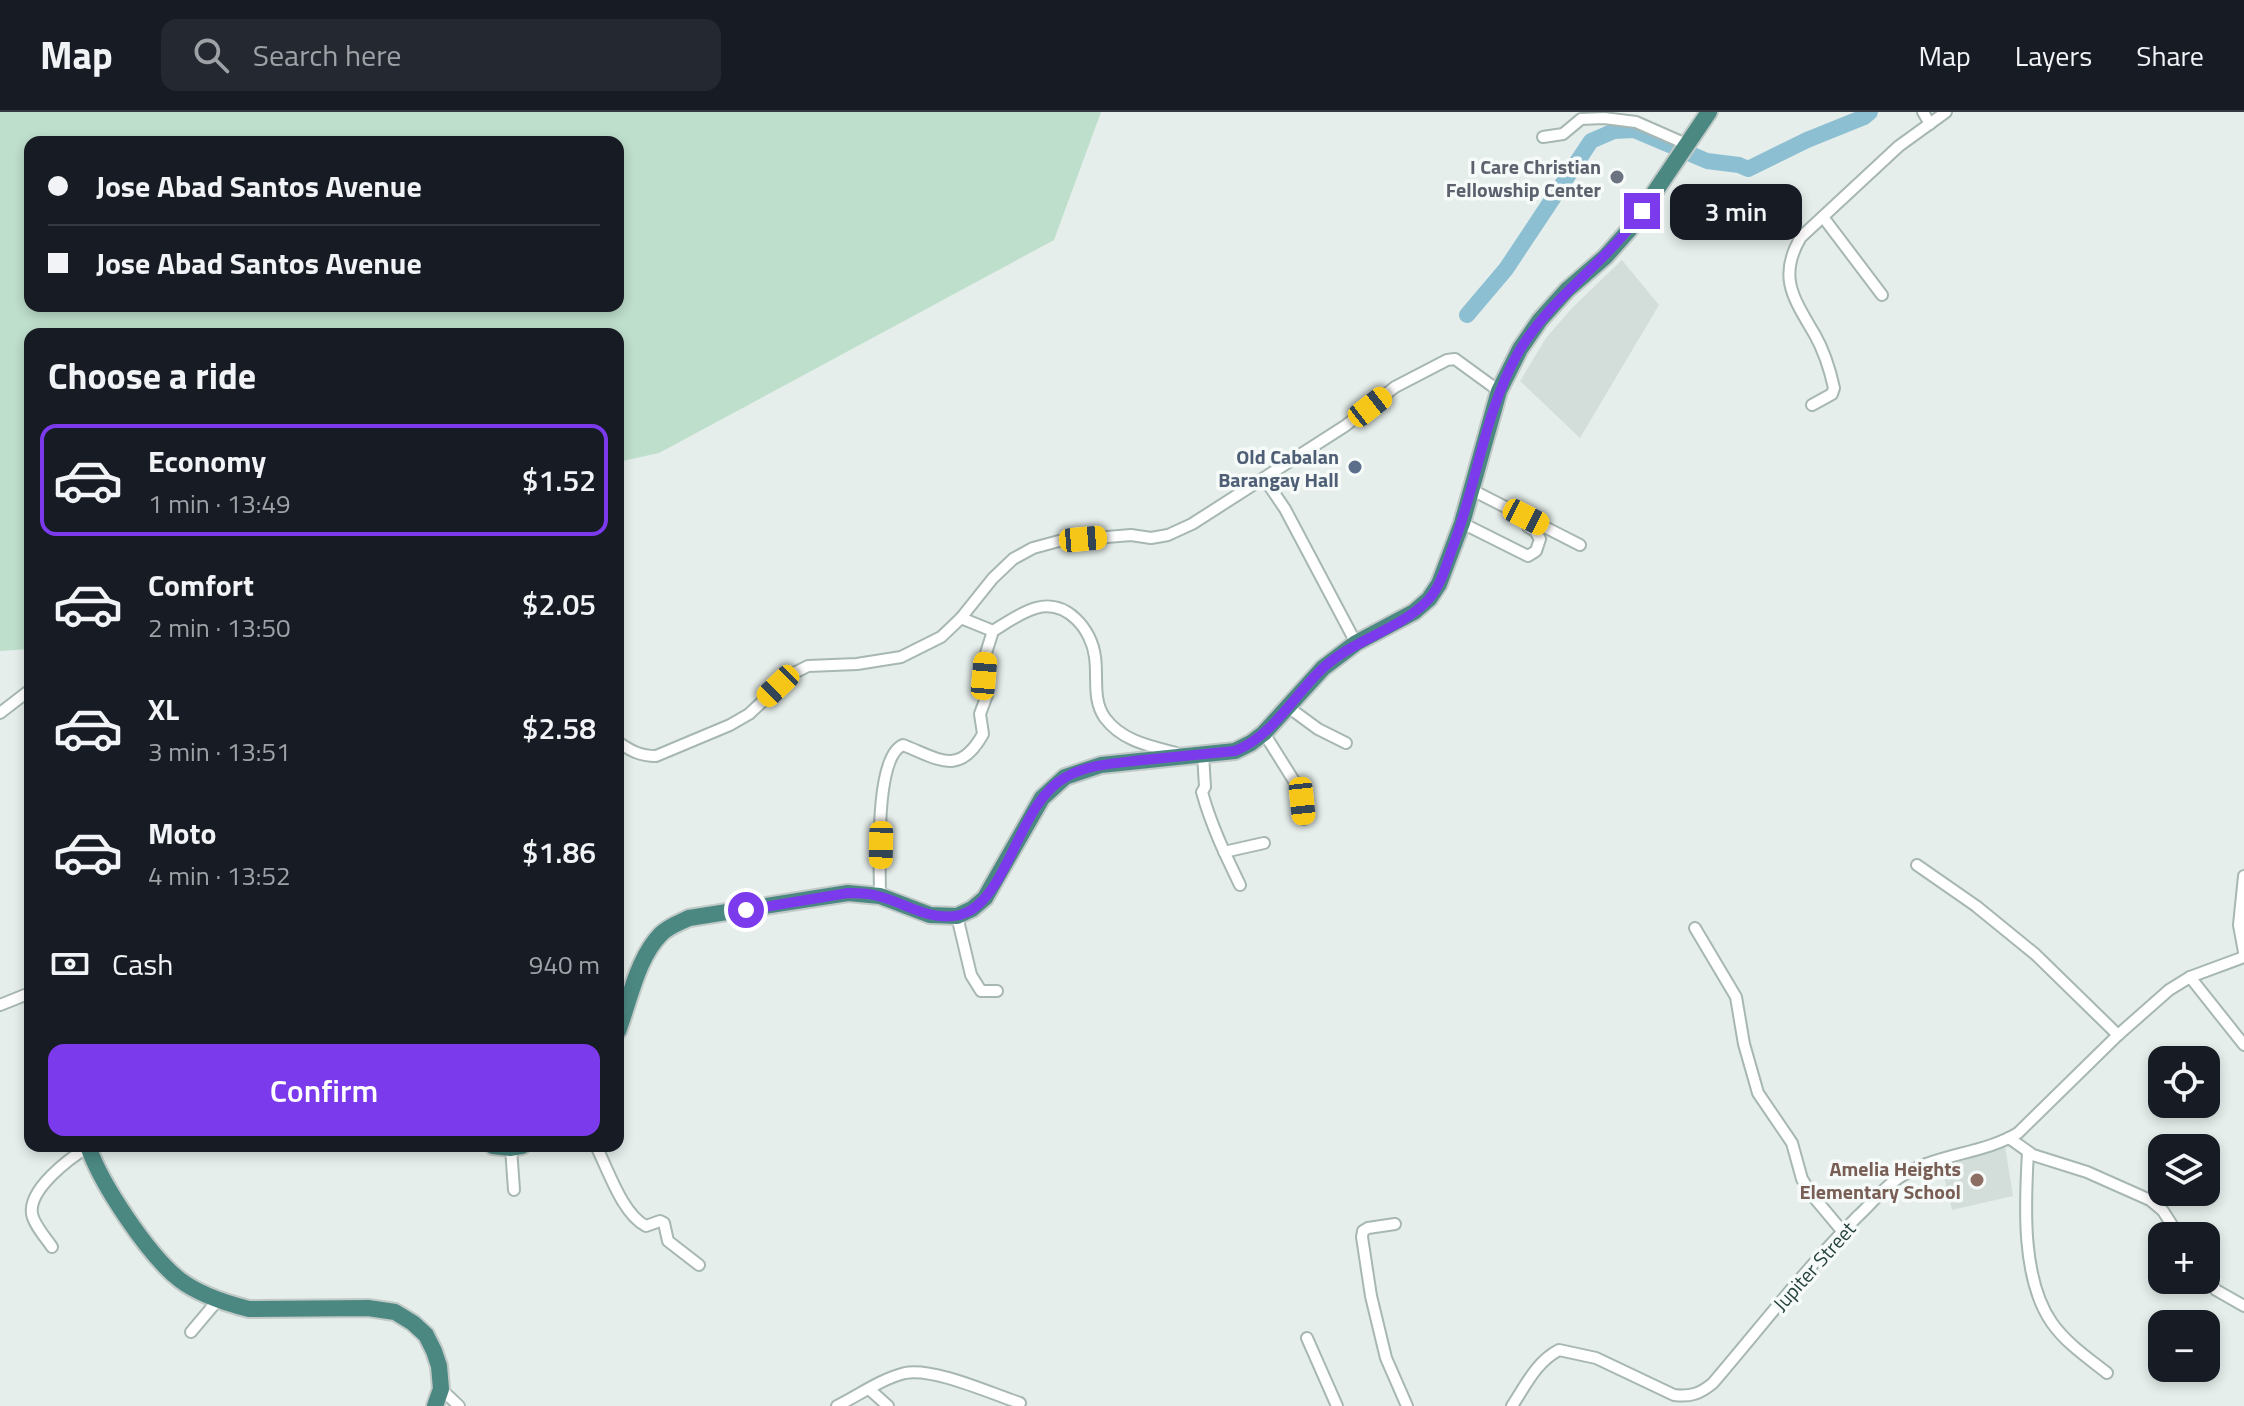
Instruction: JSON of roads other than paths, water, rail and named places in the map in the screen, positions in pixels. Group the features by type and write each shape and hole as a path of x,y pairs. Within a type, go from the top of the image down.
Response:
{"highway":[{"path":"624,1014 653,944 671,926 689,918 848,893 880,896 930,915 957,916 972,909 985,898 1042,798 1065,777 1101,765 1235,751 1264,733 1323,668 1356,643 1414,612 1429,599 1439,584 1462,523 1499,391 1520,349 1540,320 1567,290 1618,243 1709,112"},
{"path":"91,1152 100,1174 127,1217 181,1281 218,1300 249,1309 368,1308 395,1312 413,1323 426,1335 439,1366 441,1389 435,1406"}],"street":[{"path":"1923,112 1930,124"},
{"path":"1812,405 1832,394 1834,388 1816,337 1798,309 1788,269 1793,251 1801,237 1899,146 1946,112"},
{"path":"1543,137 1563,134 1581,119 1604,118 1636,122 1686,146"},
{"path":"1823,217 1882,295"},
{"path":"624,746 644,756 656,756 708,735 749,714 792,674 808,666 857,664 901,657 941,637 961,618 993,578 1013,559 1033,548 1059,541 1131,535 1151,538 1168,535 1192,524 1345,426 1395,387 1447,360 1455,359 1499,391"},
{"path":"1264,478 1285,509 1356,643"},
{"path":"1472,490 1580,545"},
{"path":"1462,523 1528,556 1536,551 1540,539 1528,527"},
{"path":"880,896 882,794 886,768 892,754 903,745 955,762 964,758 983,734 980,714 987,695 984,676 986,653 993,631 1039,607 1070,613 1087,633 1095,654 1096,694 1105,717 1120,732 1134,741 1194,755 1215,831 1240,885"},
{"path":"961,618 993,631"},
{"path":"0,713 24,695"},
{"path":"1288,707 1318,729 1346,743"},
{"path":"1264,733 1299,789 1304,819"},
{"path":"1224,852 1264,843"},
{"path":"1917,865 1976,906 2035,954 2118,1035"},
{"path":"2244,876 2239,925 2244,954"},
{"path":"957,916 971,975 981,991 997,991"},
{"path":"1695,928 1736,997 1744,1044 1758,1093 1792,1143 1802,1179 1843,1232"},
{"name":"Jupiter Street","path":"1512,1406 1536,1368 1546,1357 1559,1350 1596,1358 1674,1395 1702,1392 1843,1232 1893,1181 1915,1169 1949,1156 2000,1143 2018,1133 2169,990 2190,977 2244,954"},
{"path":"2190,977 2244,1045"},
{"path":"0,1005 24,995"},
{"path":"2009,1138 2028,1152 2087,1172 2150,1200 2170,1222"},
{"path":"52,1247 35,1221 33,1206 57,1169 80,1152"},
{"path":"514,1190 516,1152"},
{"path":"599,1152 616,1188 638,1222 646,1226 660,1221 664,1223 668,1241 699,1265"},
{"path":"2028,1152 2026,1237 2038,1298 2064,1339 2107,1373"},
{"path":"1395,1224 1368,1228 1363,1231 1362,1237 1371,1296 1386,1358 1407,1406"},
{"path":"2220,1292 2244,1306"},
{"path":"191,1332 218,1300"},
{"path":"1307,1338 1337,1406"},
{"path":"837,1406 904,1374 924,1372 1020,1403"},
{"path":"441,1389 459,1406"},
{"path":"868,1406 871,1390"},
{"path":"871,1390 888,1406"}],"waterway":[{"path":"1467,315 1506,269 1591,141 1614,131 1634,130 1707,161 1748,169 1870,112"}],"place":[{"name":"I Care Christian Fellowship Center","path":"1617,177"},
{"name":"Old Cabalan Barangay Hall","path":"1355,467"},
{"name":"Amelia Heights Elementary School","path":"1977,1180"}]}
